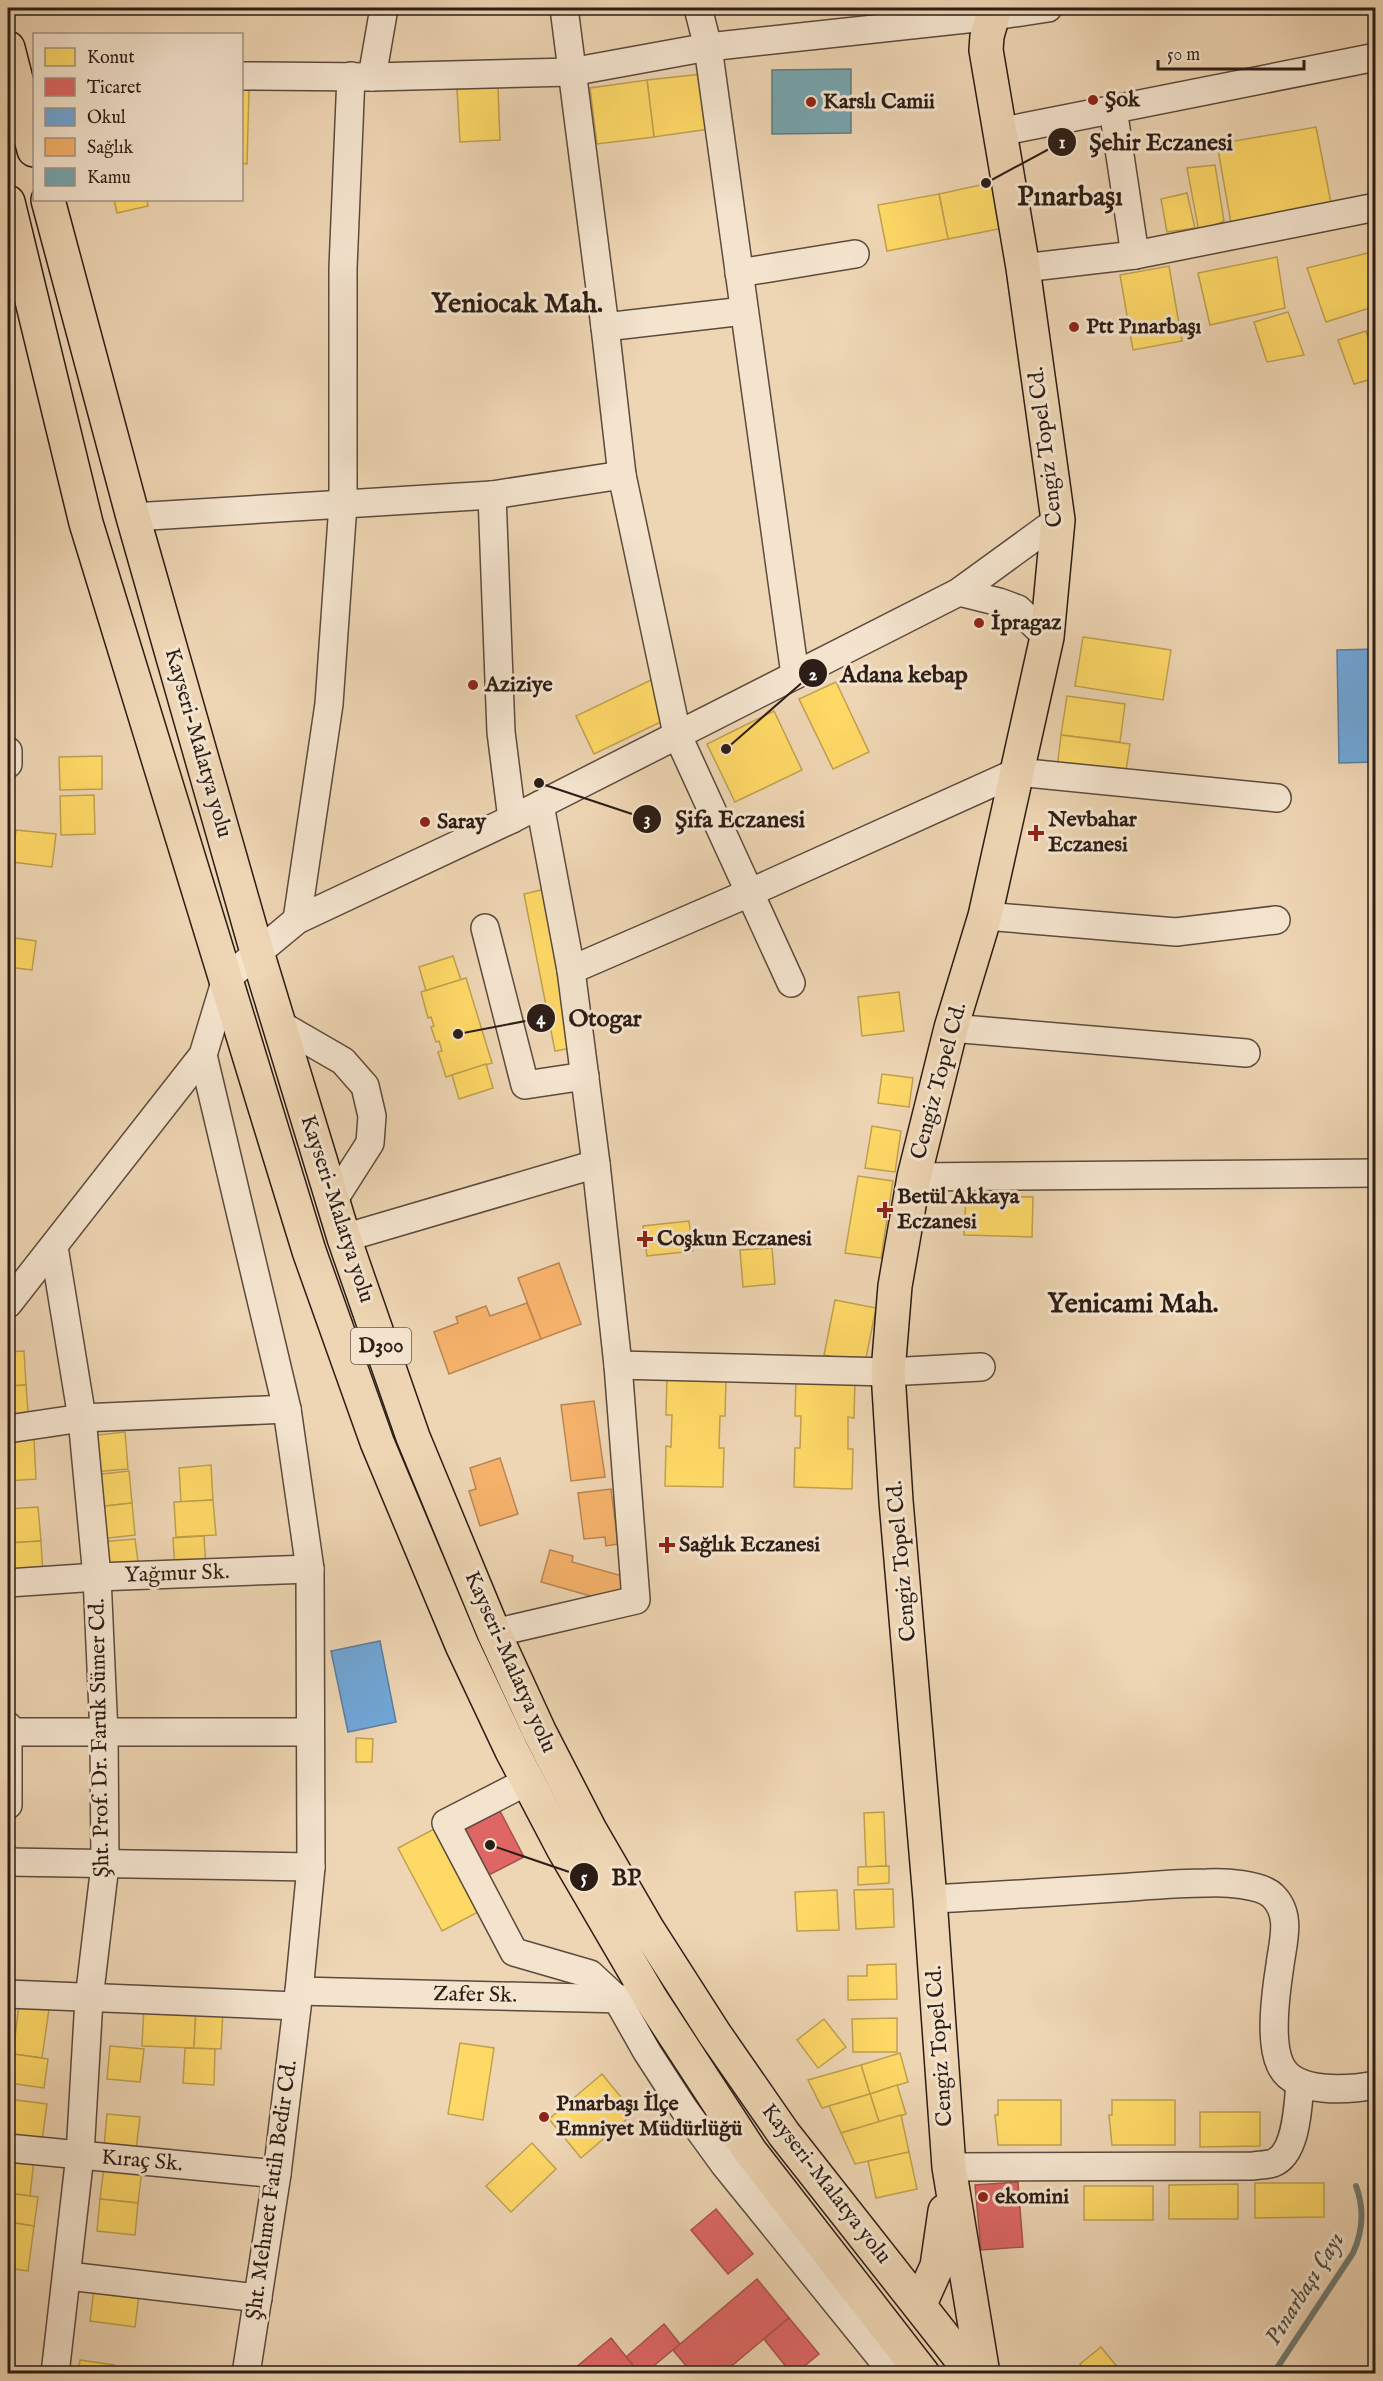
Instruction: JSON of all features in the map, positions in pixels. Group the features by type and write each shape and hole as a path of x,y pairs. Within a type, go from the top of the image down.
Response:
{"main road":[{"name":"Cengiz Topel Cd.","path":"949,2167 930,1899 896,1501 888,1372 895,1286 914,1177 951,1028 986,916 1047,637 1058,520 1023,268 986,50 987,36 995,12"},
{"path":"19,67 33,144"},
{"name":"Kayseri-Malatya yolu","path":"48,201 133,517 257,952 344,1238 413,1437 494,1634 539,1731 590,1830 654,1940 714,2033 784,2134 973,2373"},
{"name":"Kayseri-Malatya yolu","path":"8,202 86,524 309,1251 377,1442 462,1645 564,1850 651,1999 750,2151 923,2373"},
{"path":"920,2304 937,2266 943,2236 949,2167"},
{"path":"949,2167 983,2373"}],"street":[{"path":"297,920 329,704 343,504 343,268 362,76 384,8"},
{"path":"564,8 622,475 677,734 791,982"},
{"path":"698,8 708,47 795,675"},
{"path":"243,76 571,72 708,47 995,12 1048,8"},
{"path":"999,132 1376,57"},
{"path":"1113,109 1135,255"},
{"path":"1023,268 1135,255 1376,207"},
{"path":"739,273 855,254"},
{"path":"605,327 744,311"},
{"path":"133,517 492,495 622,475"},
{"path":"492,495 501,732 512,819"},
{"path":"8,1304 203,1055 226,979 297,920 512,819 960,592 1058,520"},
{"path":"960,592 1018,609 1047,637"},
{"path":"8,751 8,764"},
{"path":"572,969 749,893 1017,772 1277,798"},
{"path":"494,1634 636,1600 618,1365 596,1164 572,969 540,804"},
{"path":"986,916 1176,932 1276,920"},
{"path":"485,928 525,1085 585,1076"},
{"path":"279,1024 343,1061 365,1086 372,1116 369,1143 333,1201"},
{"path":"951,1028 1246,1053"},
{"name":"Şht. Mehmet Fatih Bedir Cd.","path":"203,1055 287,1408 310,1569 310,1867 298,1999 277,2174 246,2373"},
{"path":"344,1238 596,1164"},
{"path":"914,1177 1376,1173"},
{"name":"Şht. Prof. Dr. Faruk Sümer Cd.","path":"54,1247 82,1418 97,1576 104,1734 105,1865 89,1999 80,2155 68,2276 55,2373"},
{"path":"618,1365 888,1372 981,1367"},
{"path":"8,1429 82,1418 287,1408"},
{"name":"Yağmur Sk.","path":"8,1583 97,1576 310,1569"},
{"path":"8,1726 8,1805"},
{"path":"8,1732 104,1734 310,1732"},
{"path":"528,1781 446,1823 514,1952 590,1974 617,1999 646,2052 717,2155 894,2373"},
{"path":"8,1862 310,1867"},
{"path":"930,1899 1209,1882 1257,1888 1271,1894 1285,1915 1285,1936 1277,2000 1277,2051 1284,2071 1300,2083 1325,2089 1376,2085"},
{"name":"Zafer Sk.","path":"8,1994 89,1999 651,1999"},
{"path":"949,2167 1253,2166 1273,2163 1284,2155 1290,2142 1297,2112 1300,2083"},
{"name":"Kıraç Sk.","path":"8,2148 277,2174"},
{"path":"68,2276 258,2298"}],"building: Konut":[{"path":"160,8 225,8 225,9 160,12"},
{"path":"1264,8 1300,8 1301,13 1266,15"},
{"path":"702,74 709,129 654,137 647,80"},
{"path":"647,80 654,137 597,144 590,88"},
{"path":"498,87 500,140 460,142 457,89"},
{"path":"243,89 249,89 247,164 243,163"},
{"path":"1316,127 1331,203 1231,223 1217,144"},
{"path":"1215,165 1224,221 1199,232 1187,168"},
{"path":"999,181 1008,227 948,239 939,194"},
{"path":"1187,193 1195,228 1167,232 1161,199"},
{"path":"939,194 948,239 887,251 878,205"},
{"path":"114,201 147,201 148,206 117,213"},
{"path":"1376,251 1376,306 1326,322 1307,268"},
{"path":"1277,257 1285,308 1210,325 1198,273"},
{"path":"1169,266 1182,341 1133,350 1120,275"},
{"path":"1288,312 1304,355 1267,362 1254,322"},
{"path":"1366,331 1376,363 1376,378 1354,384 1338,340"},
{"path":"1083,637 1171,650 1163,700 1075,686"},
{"path":"651,680 669,718 594,754 576,716"},
{"path":"836,682 869,752 833,769 799,699"},
{"path":"1067,696 1125,704 1120,742 1061,735"},
{"path":"774,711 802,770 735,802 707,744"},
{"path":"1061,735 1130,744 1125,778 1057,769"},
{"path":"102,756 102,789 60,790 59,757"},
{"path":"94,795 95,834 61,835 60,796"},
{"path":"16,830 56,834 52,867 12,862"},
{"path":"549,888 581,1046 555,1051 524,894"},
{"path":"8,937 36,941 32,970 8,967"},
{"path":"453,956 461,980 426,991 419,967"},
{"path":"466,978 492,1063 446,1077 438,1052 442,1051 439,1041 436,1042 431,1027 434,1026 431,1017 428,1018 421,992"},
{"path":"899,992 904,1031 862,1036 858,997"},
{"path":"486,1064 493,1088 459,1099 452,1075"},
{"path":"882,1074 913,1078 909,1107 878,1103"},
{"path":"872,1126 901,1131 895,1172 865,1168"},
{"path":"858,1176 893,1181 881,1258 845,1253"},
{"path":"966,1196 1033,1197 1032,1237 964,1235"},
{"path":"689,1221 693,1251 647,1256 643,1226"},
{"path":"772,1248 775,1284 743,1287 740,1250"},
{"path":"835,1300 876,1308 865,1363 824,1355"},
{"path":"24,1351 26,1385 8,1386 8,1352"},
{"path":"667,1375 726,1377 725,1416 720,1416 719,1448 724,1448 723,1487 665,1486 666,1446 671,1447 672,1415 666,1415"},
{"path":"796,1377 855,1378 854,1418 848,1417 848,1449 853,1449 852,1489 794,1487 795,1448 800,1448 801,1416 795,1416"},
{"path":"26,1385 29,1424 8,1426 8,1386"},
{"path":"125,1432 128,1469 93,1472 89,1436"},
{"path":"34,1439 36,1479 8,1481 8,1441"},
{"path":"211,1465 213,1500 181,1502 179,1468"},
{"path":"129,1471 132,1503 96,1507 93,1475"},
{"path":"213,1500 216,1535 176,1537 174,1502"},
{"path":"132,1503 135,1535 100,1539 96,1507"},
{"path":"38,1507 41,1541 8,1543 8,1509"},
{"path":"204,1536 206,1569 175,1571 173,1538"},
{"path":"135,1539 139,1569 103,1573 100,1542"},
{"path":"41,1541 43,1575 9,1578 8,1543"},
{"path":"356,1738 373,1739 372,1762 356,1762"},
{"path":"884,1812 886,1866 866,1867 864,1813"},
{"path":"436,1828 480,1911 442,1931 398,1848"},
{"path":"889,1866 889,1883 858,1885 858,1867"},
{"path":"893,1889 894,1927 856,1929 854,1890"},
{"path":"837,1890 839,1930 797,1931 795,1892"},
{"path":"896,1964 897,1999 848,2000 848,1976 867,1976 867,1965"},
{"path":"19,2004 49,2009 42,2058 13,2054"},
{"path":"144,2006 196,2008 194,2048 142,2046"},
{"path":"196,2008 223,2010 221,2049 194,2048"},
{"path":"897,2018 897,2052 853,2052 852,2019"},
{"path":"824,2019 846,2047 818,2068 797,2040"},
{"path":"460,2043 494,2048 483,2120 448,2114"},
{"path":"110,2046 144,2049 140,2082 107,2079"},
{"path":"185,2048 215,2049 214,2085 183,2083"},
{"path":"900,2053 908,2082 870,2094 861,2065"},
{"path":"13,2054 48,2059 44,2088 9,2083"},
{"path":"861,2065 870,2094 822,2108 808,2080"},
{"path":"602,2074 634,2113 581,2158 549,2119"},
{"path":"897,2085 906,2114 879,2122 870,2094"},
{"path":"870,2094 879,2122 841,2133 829,2106"},
{"path":"8,2099 47,2104 42,2141 8,2136"},
{"path":"998,2100 1061,2100 1061,2145 998,2145 995,2115 998,2115"},
{"path":"1112,2100 1175,2100 1175,2145 1112,2145 1109,2115 1112,2115"},
{"path":"1200,2112 1260,2112 1260,2146 1200,2147"},
{"path":"107,2114 140,2117 136,2150 104,2147"},
{"path":"901,2115 909,2152 855,2164 841,2133"},
{"path":"532,2143 556,2169 511,2212 486,2186"},
{"path":"909,2152 917,2189 876,2198 868,2161"},
{"path":"8,2155 34,2159 30,2196 8,2193"},
{"path":"104,2166 142,2170 138,2203 100,2199"},
{"path":"1255,2183 1324,2183 1324,2217 1255,2218"},
{"path":"1238,2184 1238,2219 1169,2219 1169,2185"},
{"path":"1084,2186 1153,2186 1153,2220 1084,2220"},
{"path":"8,2193 38,2197 34,2226 8,2222"},
{"path":"100,2199 138,2203 135,2235 97,2231"},
{"path":"8,2222 34,2226 28,2271 8,2268"},
{"path":"94,2289 139,2294 135,2327 90,2321"},
{"path":"1101,2347 1123,2374 1088,2374 1080,2364"},
{"path":"80,2360 114,2365 113,2374 78,2374"}],"building: Ticaret":[{"path":"500,1811 524,1857 481,1879 457,1834"},
{"path":"1018,2182 1023,2247 981,2250 975,2185"},
{"path":"716,2209 753,2254 728,2274 691,2230"},
{"path":"757,2279 789,2318 722,2374 693,2374 673,2350"},
{"path":"789,2318 819,2354 795,2374 792,2374 764,2339"},
{"path":"664,2324 680,2344 644,2374 640,2374 626,2357"},
{"path":"611,2338 640,2374 568,2374"}],"building: Okul":[{"path":"1376,649 1376,762 1339,763 1337,650"},
{"path":"380,1641 396,1722 348,1732 331,1651"}],"building: Sağlık":[{"path":"559,1263 581,1324 541,1339 518,1278"},
{"path":"527,1303 541,1339 449,1374 434,1332 458,1323 456,1317 486,1306 490,1316"},
{"path":"594,1401 605,1477 571,1481 561,1405"},
{"path":"500,1458 518,1514 480,1526 469,1491 476,1489 470,1468"},
{"path":"611,1489 618,1544 606,1546 605,1537 584,1539 578,1493"},
{"path":"550,1550 573,1556 572,1562 626,1577 619,1604 541,1582"}],"building: Kamu":[{"name":"Karslı Camii","path":"851,69 851,133 772,134 772,70"}],"waterway":[{"name":"Pınarbaşı Çayı","path":"1273,2374 1353,2253 1362,2220 1356,2186"}],"place":[{"name":"Şok","path":"1093,100"},
{"name":"Karslı Camii","path":"811,102"},
{"name":"Şehir Eczanesi","path":"986,183"},
{"name":"Ptt Pınarbaşı","path":"1074,327"},
{"name":"İpragaz","path":"979,623"},
{"name":"Aziziye","path":"473,685"},
{"name":"Adana kebap","path":"726,749"},
{"name":"Şifa Eczanesi","path":"539,783"},
{"name":"Saray","path":"425,822"},
{"name":"Nevbahar Eczanesi","path":"1036,833"},
{"name":"Otogar","path":"458,1034"},
{"name":"Betül Akkaya Eczanesi","path":"885,1210"},
{"name":"Coşkun Eczanesi","path":"645,1239"},
{"name":"Sağlık Eczanesi","path":"667,1545"},
{"name":"BP","path":"490,1845"},
{"name":"Pınarbaşı İlçe Emniyet Müdürlüğü","path":"544,2117"},
{"name":"ekomini","path":"983,2197"}],"district":[{"name":"Pınarbaşı","path":"1070,197"},
{"name":"Yeniocak Mah.","path":"517,304"},
{"name":"Yenicami Mah.","path":"1133,1304"}]}
